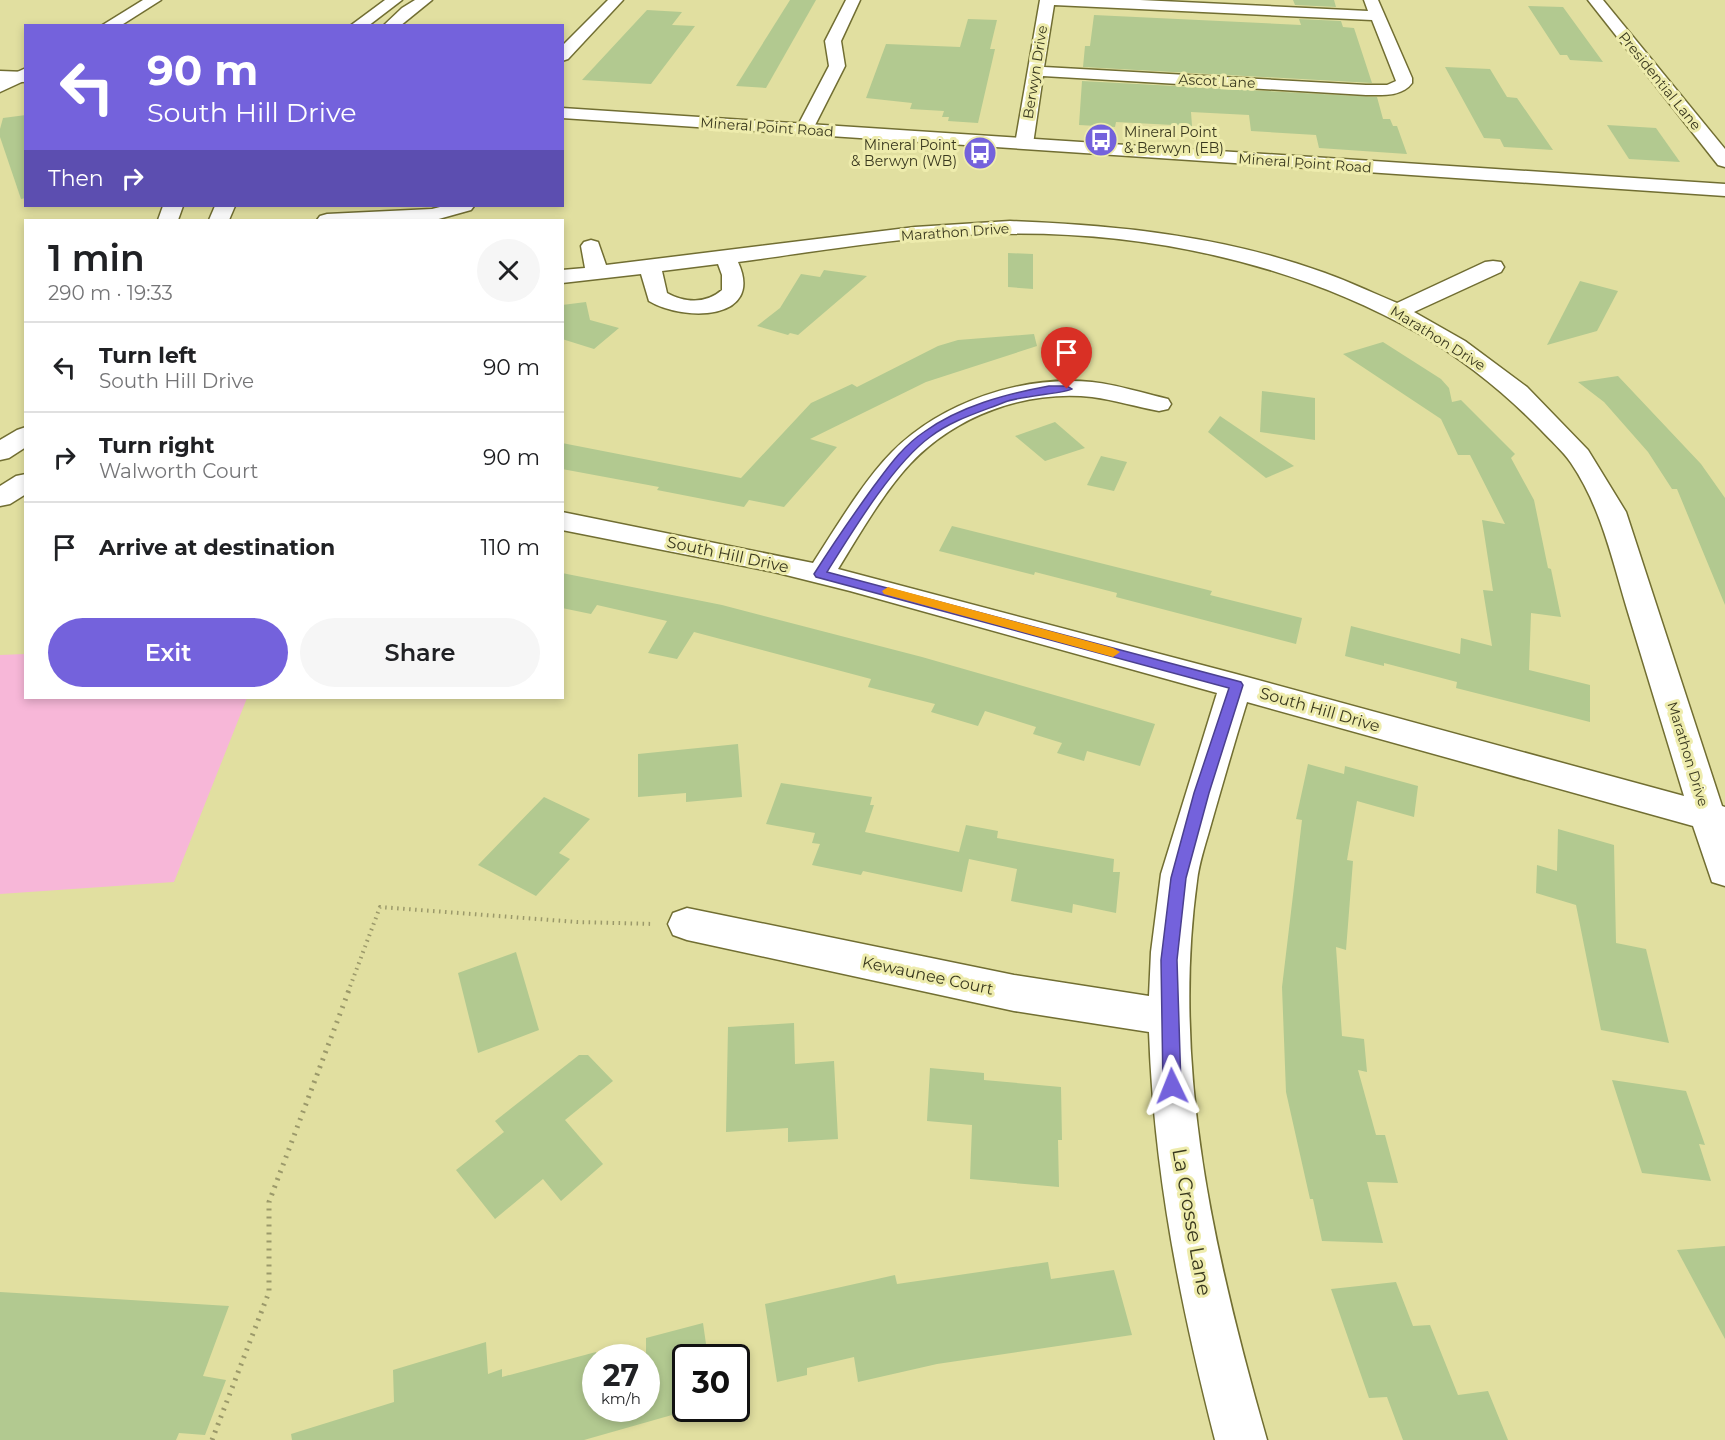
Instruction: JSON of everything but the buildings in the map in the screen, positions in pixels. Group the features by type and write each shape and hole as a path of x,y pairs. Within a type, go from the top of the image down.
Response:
{"street":[{"path":"112,24 154,0"},
{"path":"360,24 395,0"},
{"path":"392,24 425,0"},
{"path":"564,54 616,0"},
{"path":"805,129 837,66 832,40 853,0"},
{"path":"1049,0 1378,16 1371,0"},
{"name":"Berwyn Drive","path":"1024,144 1049,0"},
{"name":"Presidential Lane","path":"1595,0 1725,161"},
{"name":"Ascot Lane","path":"1036,71 1366,90 1398,88 1404,83 1404,78 1378,16"},
{"path":"0,76 23,76"},
{"path":"0,87 23,76"},
{"name":"Mineral Point Road","path":"564,113 1725,190"},
{"path":"1694,122 1716,123"},
{"path":"348,219 433,215 453,207"},
{"name":"Marathon Drive","path":"564,277 965,229 1065,228 1113,232 1183,243 1248,257 1374,299 1452,343 1497,374 1532,404 1574,450 1596,483 1612,512 1716,818 1725,871"},
{"path":"591,246 597,273"},
{"path":"650,266 657,296 669,303 697,307 720,303 733,292 733,275 725,257"},
{"path":"1398,312 1493,267"},
{"path":"820,574 845,533 903,455 927,434 954,418 1012,396 1049,389 1085,389 1159,404"},
{"path":"0,452 24,436"},
{"path":"0,498 24,483"},
{"name":"South Hill Drive","path":"564,521 820,574 1236,685 1716,818"},
{"name":"La Crosse Lane","path":"1236,685 1202,793 1179,878 1169,960 1172,1086 1180,1175 1217,1356 1240,1440"},
{"name":"Kewaunee Court","path":"687,924 1014,993 1170,1017"}],"path":[{"path":"212,1440 269,1292 273,1268 268,1230 269,1202 380,907 577,922 687,924"},
{"path":"213,1416 221,1414"}],"shaded area":[{"path":"24,654 24,699 247,699 174,882 0,894 0,655"}],"slow traffic":[{"path":"888,591 1113,652"}],"place":[{"name":"Mineral Point & Berwyn (EB)","path":"1101,140"},
{"name":"Mineral Point & Berwyn (WB)","path":"980,153"}],"route":[{"path":"1067,389 1049,389 1012,396 984,405 954,418 927,434 903,455 845,533 820,574 1236,685 1202,793 1179,878 1169,960 1172,1086"}]}
